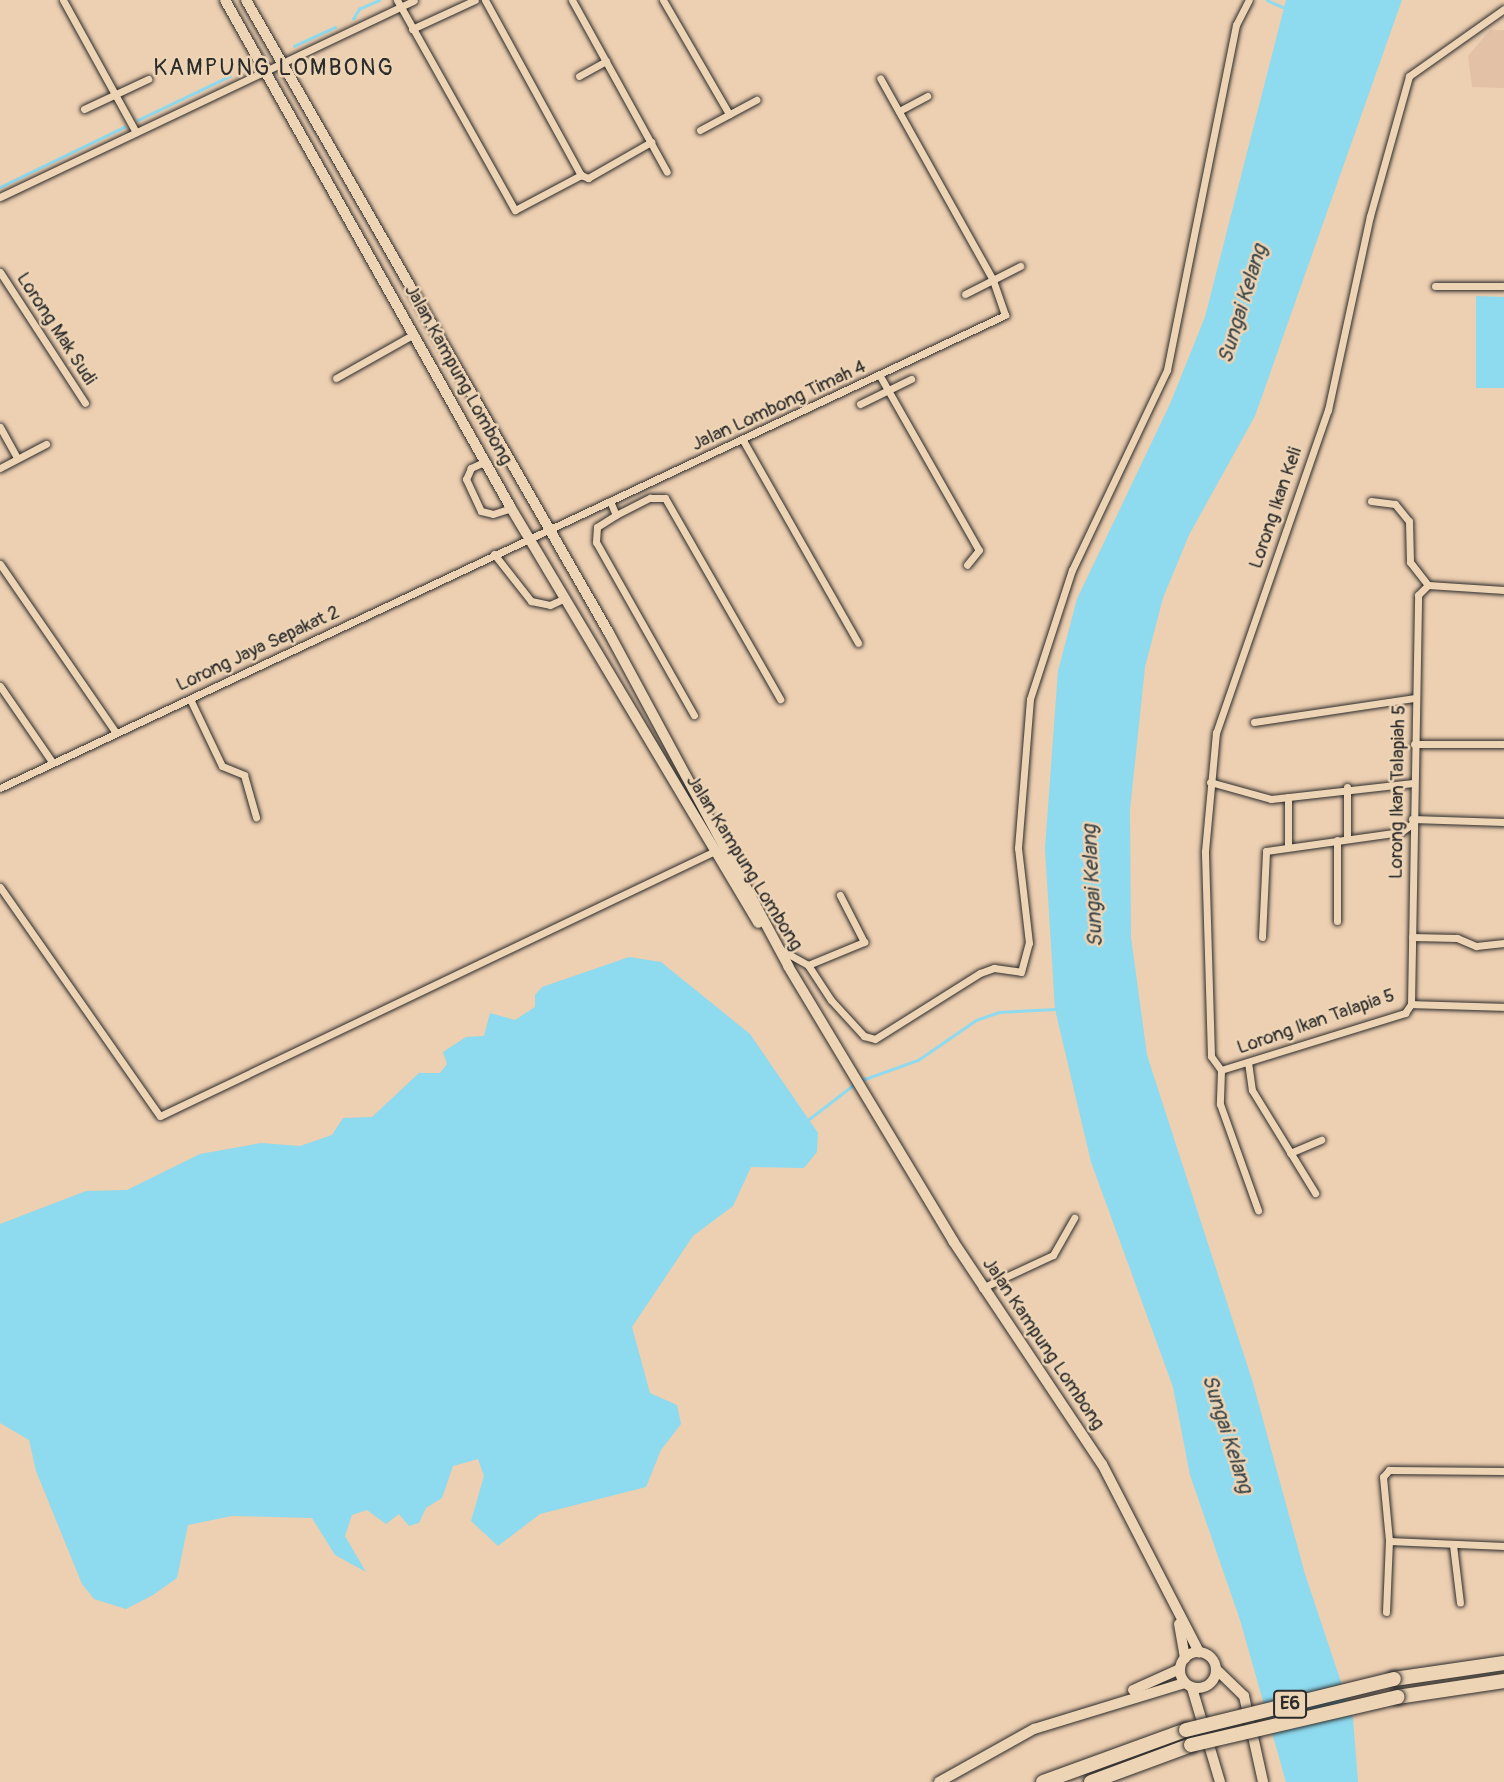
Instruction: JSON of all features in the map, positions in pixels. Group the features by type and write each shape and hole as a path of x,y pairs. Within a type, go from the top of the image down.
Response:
{"highway":[{"name":"E6","path":"1043,1782 1186,1730 1394,1679 1504,1663"},
{"name":"E6","path":"1091,1782 1191,1745 1397,1697 1504,1681"}],"street":[{"path":"63,0 136,132"},
{"name":"Jalan Kampung Lombong","path":"225,0 511,508 788,966"},
{"name":"Jalan Kampung Lombong","path":"246,0 548,528 719,849 982,1288 1102,1464 1177,1615"},
{"path":"0,197 265,71 399,3 414,0"},
{"path":"412,29 475,0"},
{"path":"485,0 581,175 588,178 650,142"},
{"path":"572,0 667,172"},
{"path":"663,0 729,114"},
{"path":"780,950 808,965 831,1000 874,1039 980,973 994,968 1021,972 1029,943 1017,848 1030,699 1072,570 1167,370 1236,25 1249,0"},
{"path":"399,3 515,210 581,175"},
{"name":"Lorong Ikan Keli","path":"1258,1210 1220,1104 1221,1070 1211,1056 1205,851 1216,733 1328,410 1370,215 1409,76 1504,9"},
{"path":"579,76 606,61"},
{"path":"880,78 993,280"},
{"path":"84,109 148,79"},
{"path":"899,111 927,96"},
{"path":"700,130 756,100"},
{"path":"965,294 1020,267"},
{"name":"Lorong Mak Sudi","path":"0,272 85,403"},
{"name":"Jalan Lombong Timah 4","path":"530,537 744,442 1005,315 993,280"},
{"path":"1435,286 1504,286"},
{"path":"336,378 415,334"},
{"path":"880,376 979,550 967,565"},
{"path":"860,404 911,379"},
{"path":"0,427 18,458"},
{"path":"744,442 858,643"},
{"path":"0,468 46,444"},
{"path":"486,461 471,468 466,479 481,510 494,514 511,508"},
{"path":"694,715 596,542 597,527 650,498 665,498 780,699"},
{"path":"610,500 616,515"},
{"path":"1371,500 1395,504 1409,521 1410,562 1428,586 1504,590"},
{"name":"Lorong Jaya Sepakat 2","path":"0,788 530,537"},
{"path":"494,554 531,601 550,605 565,598"},
{"path":"0,564 116,733"},
{"name":"Lorong Ikan Talapiah 5","path":"1410,1004 1418,595 1428,586"},
{"path":"0,686 53,763"},
{"path":"1254,722 1415,698"},
{"path":"190,699 222,766 244,775 256,817"},
{"path":"1414,744 1504,744"},
{"path":"1210,782 1271,799 1347,787 1413,783"},
{"path":"1347,787 1347,839"},
{"path":"1288,796 1288,846"},
{"path":"1262,937 1264,857 1272,848 1401,832 1412,822 1504,821"},
{"path":"1337,840 1337,921"},
{"path":"0,887 160,1116 719,849"},
{"path":"808,965 864,942 840,895"},
{"path":"1412,937 1457,938 1476,946 1504,943"},
{"name":"Lorong Ikan Talapia 5","path":"1221,1070 1405,1013 1410,1004 1504,1007"},
{"path":"1248,1062 1247,1080 1315,1193"},
{"path":"1290,1153 1321,1140"},
{"path":"982,1288 1053,1255 1074,1218"},
{"path":"1386,1612 1389,1541 1383,1477 1389,1470 1504,1471"},
{"path":"1389,1541 1504,1546"},
{"path":"1453,1545 1460,1603"},
{"path":"1177,1615 1199,1652"},
{"path":"939,1782 1034,1729 1099,1706 1180,1669 1185,1657 1177,1615"},
{"path":"1185,1657 1199,1652 1209,1655 1216,1669 1244,1696 1263,1782"},
{"path":"1180,1669 1220,1782"},
{"path":"1099,1706 1188,1686 1209,1685 1216,1669"}],"shaded area":[{"path":"1490,30 1504,30 1504,88 1472,87 1468,56"}],"water":[{"name":"Sungai Kelang","path":"1286,0 1402,0 1255,416 1189,535 1163,598 1145,667 1130,810 1131,937 1147,1055 1253,1383 1305,1574 1353,1718 1358,1782 1286,1782 1240,1620 1190,1475 1173,1387 1091,1162 1055,1009 1045,848 1058,671 1077,599 1170,404 1205,317"},
{"path":"1476,296 1504,297 1504,388 1476,388"},
{"path":"629,957 661,962 750,1034 818,1133 817,1152 804,1168 751,1167 733,1206 693,1236 632,1327 650,1393 677,1405 681,1424 661,1450 646,1487 540,1514 498,1546 471,1521 484,1476 478,1459 453,1466 442,1498 426,1508 419,1523 409,1526 399,1514 386,1524 367,1510 352,1515 345,1536 366,1572 335,1555 312,1518 232,1516 188,1525 177,1578 153,1595 126,1609 94,1599 82,1584 36,1471 29,1440 0,1423 0,1224 86,1191 127,1190 200,1154 261,1143 300,1146 332,1135 343,1118 372,1117 419,1073 440,1073 447,1064 443,1052 466,1037 484,1036 490,1013 515,1020 535,1007 535,995 542,987"}],"waterway":[{"path":"353,19 359,9 379,0"},
{"path":"1267,0 1283,7"},
{"path":"294,46 335,27"},
{"path":"138,120 230,76"},
{"path":"0,187 124,127"},
{"path":"862,1080 918,1060 976,1020 999,1012 1055,1009"},
{"path":"809,1119 856,1083"}],"district":[{"name":"KAMPUNG LOMBONG","path":"274,68"}]}
